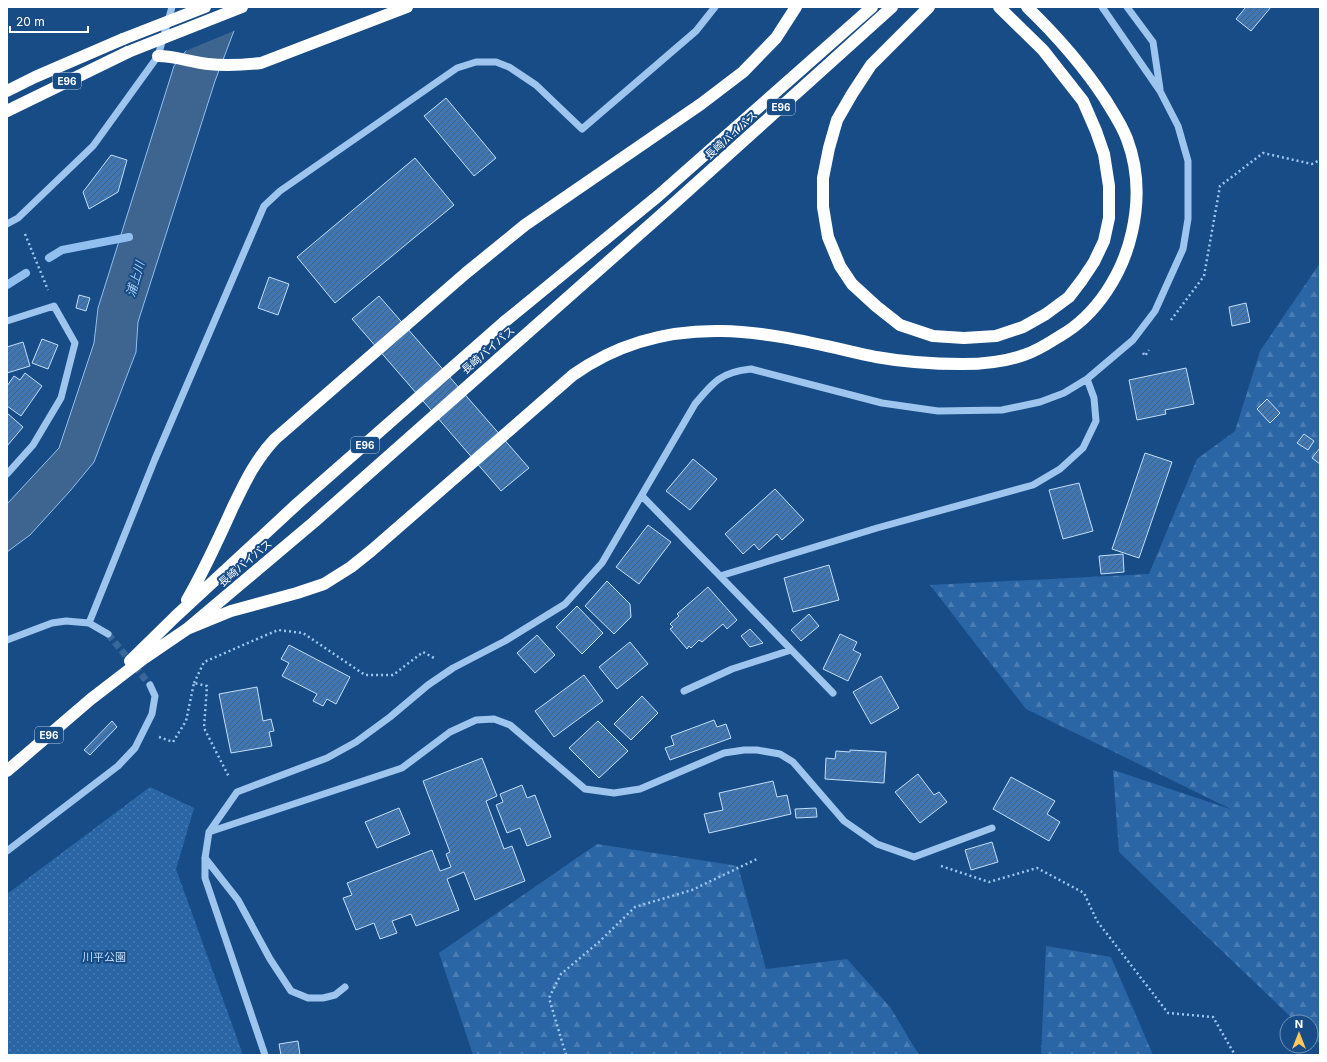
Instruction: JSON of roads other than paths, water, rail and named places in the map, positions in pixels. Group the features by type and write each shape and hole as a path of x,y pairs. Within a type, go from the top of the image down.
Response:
{"highway":[{"name":"E96","path":"7,91 35,77 123,39 205,7"},
{"name":"E96","path":"7,111 128,52 242,7"},
{"path":"158,56 171,56 206,64 237,66 261,63 407,7"},
{"path":"176,616 185,604 200,578 248,476 260,456 275,439 466,273 525,225 701,104 743,72 776,38 796,7"},
{"name":"長崎バイパス","path":"91,699 176,616 297,504 503,323 658,196 872,7"},
{"name":"長崎バイパス","path":"7,771 91,699 143,659 187,629 314,522 630,243 892,7"},
{"path":"929,7 871,65 837,120 829,148 824,178 824,207 828,237 840,266 856,288 900,325 933,336 964,338 996,336 1023,327 1046,314 1069,297 1094,262 1104,241 1109,218 1109,186 1104,154 1083,101 1043,50 1000,7"},
{"path":"187,629 231,611 310,589 337,577 370,551 573,375 592,361 640,341 689,332 721,331 781,336 886,358 918,362 974,364 1024,355 1045,346 1071,330 1087,316 1105,293 1128,251 1133,226 1137,184 1127,138 1115,114 1076,58 1027,7"}],"street":[{"path":"7,224 18,218 93,146 158,56 172,7"},
{"path":"89,622 155,459 264,206 280,191 457,68 476,62 496,62 509,67 536,84 582,129 696,31 715,7"},
{"path":"264,1055 205,878 205,858 209,832 237,792 327,758 356,742 390,717 428,684 453,668 505,641 565,604 602,563 695,404 707,389 720,378 735,371 751,369 882,403 938,411 1002,410 1040,402 1064,393 1088,379 1132,340 1154,311 1183,249 1188,219 1188,161 1178,126 1160,91 1102,7"},
{"path":"1127,7 1153,42 1160,91"},
{"path":"7,321 54,306 75,343 61,398 33,445 7,474"},
{"path":"720,576 877,528 1033,485 1060,470 1084,448 1096,421 1094,398 1088,379"},
{"path":"642,496 833,693"},
{"path":"7,640 52,622 66,621 89,622 108,634"},
{"path":"684,691 732,669 791,650"},
{"path":"7,851 118,766 135,748 152,714 155,696 150,684"},
{"path":"209,832 402,768 450,732 476,720 494,719 510,725 586,789 614,793 640,789 724,754 744,750 757,750 780,754 793,762 844,821 877,844 914,857 992,828"},
{"path":"205,858 238,900 270,959 292,991 308,998 323,998 335,995 345,987"}],"water":[{"name":"浦上川","path":"243,7 215,81 138,322 136,352 94,462 30,535 7,552 7,504 59,448 94,343 98,308 174,66 189,47"}],"waterway":[{"path":"49,258 62,250 129,237"},
{"path":"7,285 26,273"}],"tunnel":[{"path":"108,634 150,685"}],"park label":[{"name":"川平公園","path":"104,957"}]}
